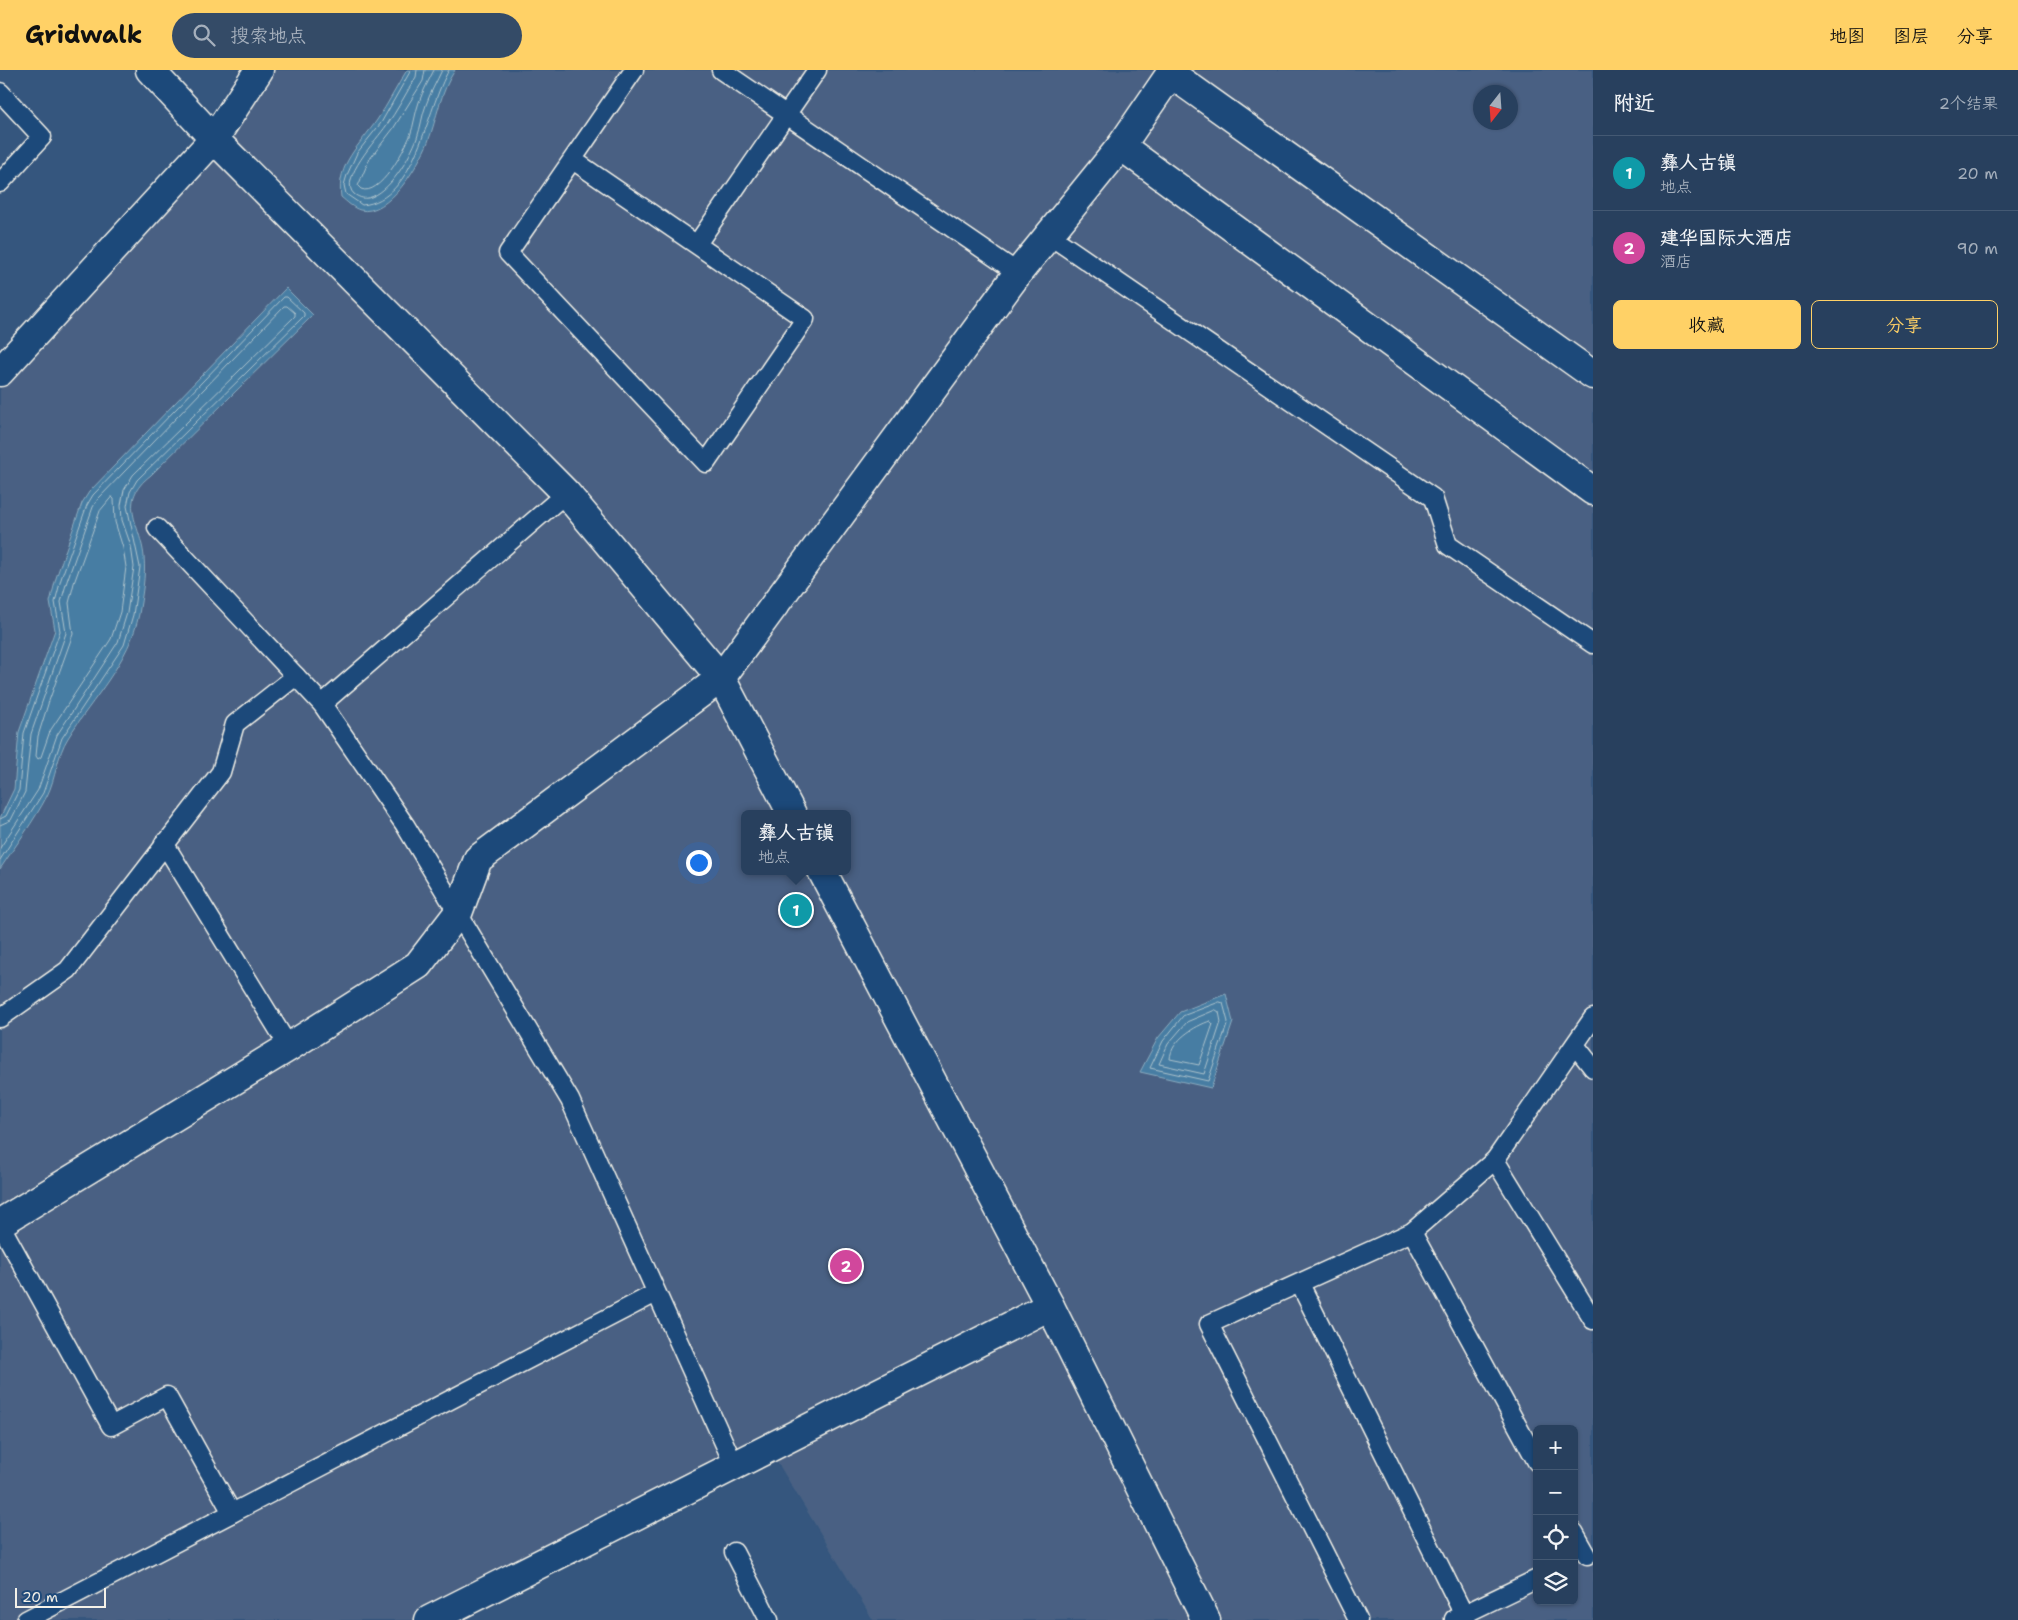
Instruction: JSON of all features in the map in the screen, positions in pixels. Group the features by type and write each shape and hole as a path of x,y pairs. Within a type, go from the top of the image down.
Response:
{"street":[{"path":"150,70 214,139 566,493 721,678 790,810"},
{"path":"0,372 214,139 259,70"},
{"path":"0,1223 289,1047 418,964 458,914 478,859 721,678 1018,273 1121,146 1172,72 1593,375"},
{"path":"1121,146 1593,491"},
{"path":"824,875 1050,1306 1206,1620"},
{"path":"439,1618 734,1465 1050,1306"}],"lane":[{"path":"573,160 806,319 706,463 508,253 634,70"},
{"path":"721,70 1018,273"},
{"path":"696,244 816,70"},
{"path":"0,92 42,137 0,183"},
{"path":"1049,235 1433,498 1448,545 1593,644"},
{"path":"322,704 566,493"},
{"path":"157,528 322,704 405,825 570,1100 734,1465"},
{"path":"0,1018 68,970 164,843 221,772 235,724 296,676"},
{"path":"164,843 289,1047"},
{"path":"1358,1620 1209,1324 1412,1232 1496,1160 1593,1018"},
{"path":"1574,1045 1593,1068"},
{"path":"1496,1160 1593,1320"},
{"path":"0,1223 111,1426 167,1396 232,1513"},
{"path":"1412,1232 1533,1455"},
{"path":"1300,1284 1458,1618 1533,1581"},
{"path":"26,1620 656,1293"},
{"path":"1578,1541 1585,1556"},
{"path":"734,1552 769,1620"}],"shaded area":[{"path":"270,70 1593,70 1593,1620 873,1620 770,1450 422,1620 0,1620 0,390"}],"water":[{"path":"407,70 455,70 442,97 428,142 418,163 402,187 382,205 371,210 360,210 341,197 340,185 342,175 351,156 381,114"},
{"path":"286,288 313,315 141,485 135,495 133,514 142,545 144,571 139,614 134,631 119,664 64,745 47,796 31,824 0,869 0,818 14,789 19,732 55,630 50,602 56,578 82,503 89,492"},
{"path":"1226,994 1233,1022 1211,1088 1140,1072 1158,1038 1180,1012"}],"place":[{"name":"彝人古镇","path":"796,910"},
{"name":"建华国际大酒店","path":"846,1266"}]}
